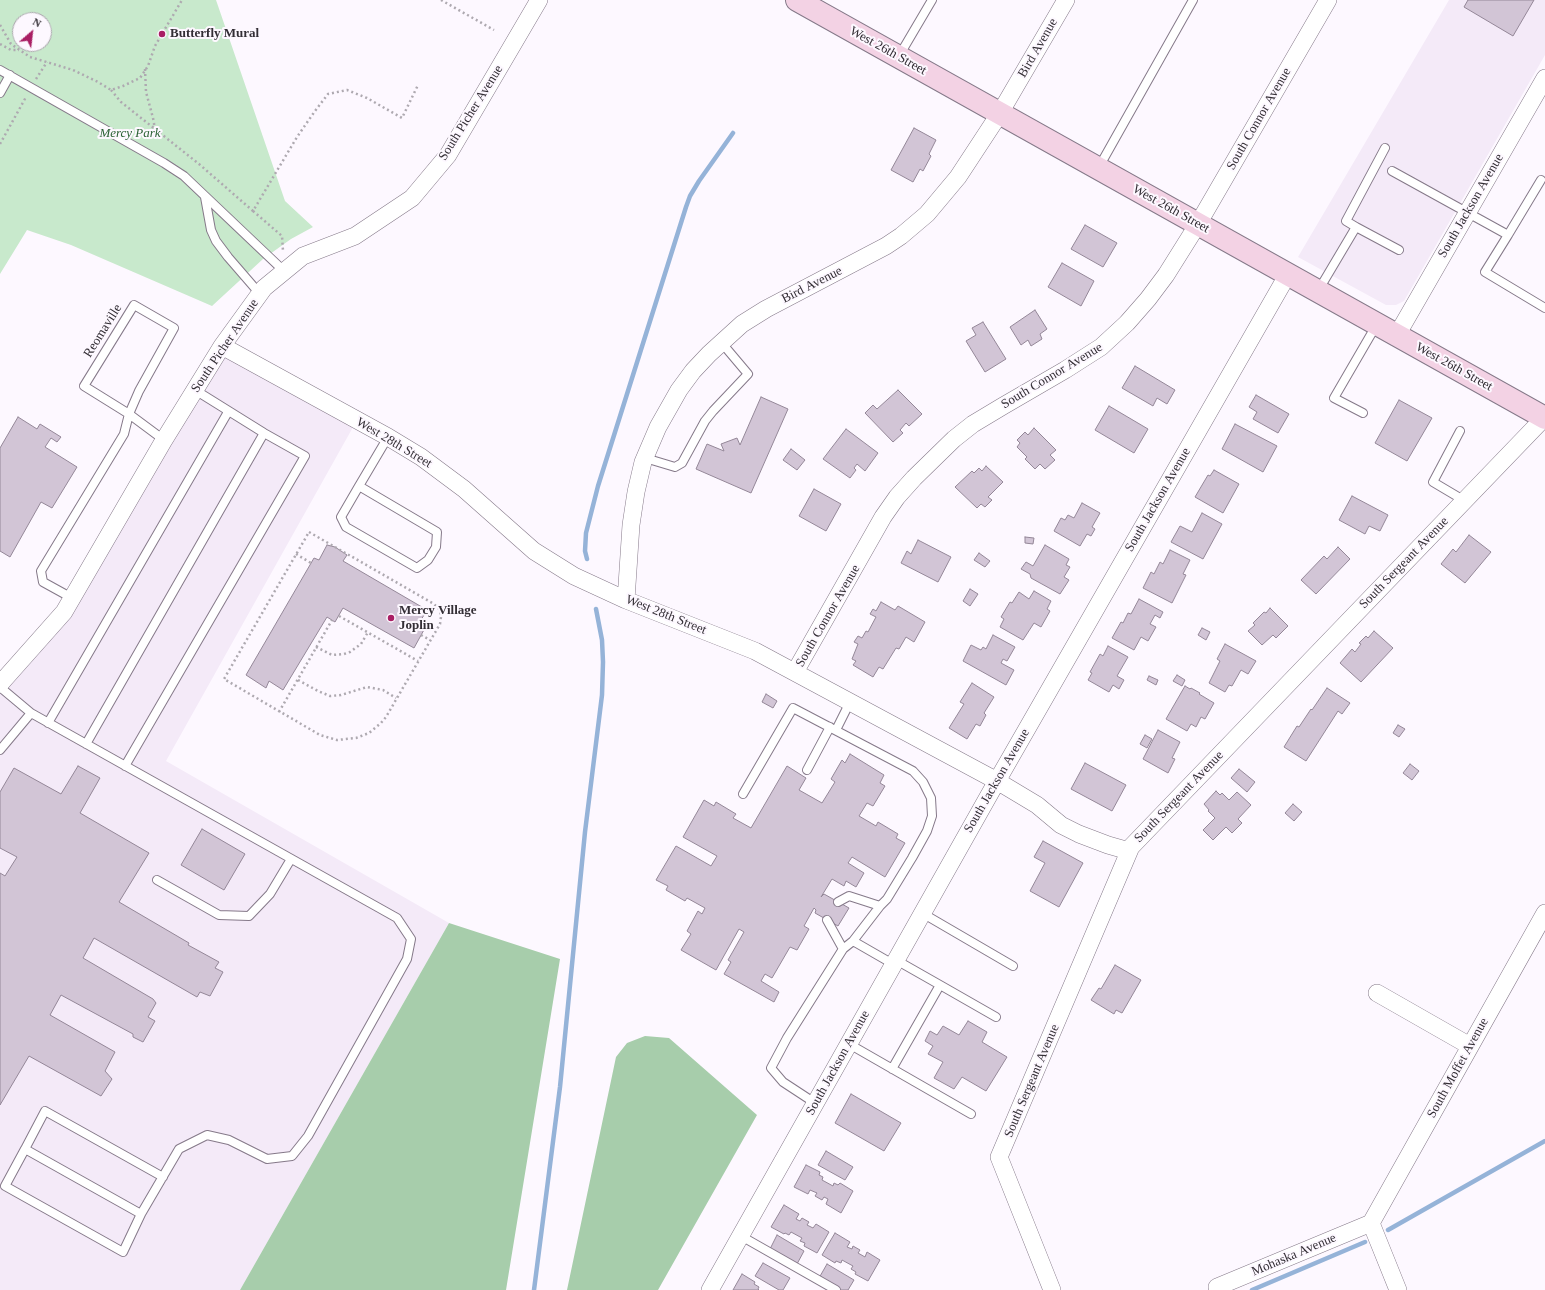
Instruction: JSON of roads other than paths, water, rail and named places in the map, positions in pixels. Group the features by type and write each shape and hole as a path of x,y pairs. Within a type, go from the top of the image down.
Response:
{"main road":[{"name":"West 26th Street","path":"800,1 1545,418"}],"street":[{"name":"South Picher Avenue","path":"0,684 64,612 164,440 222,346 264,288 303,256 355,236 412,198 448,155 539,0"},
{"name":"Bird Avenue","path":"626,600 631,525 636,492 645,458 658,426 679,390 693,371 721,342 742,324 766,309 886,246 914,226 940,200 958,177 1000,114 1066,0"},
{"name":"South Connor Avenue","path":"795,672 883,518 897,497 914,478 954,439 973,424 1085,359 1114,336 1140,309 1157,288 1198,224 1328,0"},
{"name":"South Jackson Avenue","path":"1397,335 1543,85"},
{"name":"South Jackson Avenue","path":"710,1290 894,962 1288,274"},
{"name":"West 28th Street","path":"222,346 388,437 421,457 464,489 534,551 574,576 626,600 755,651 997,781 1038,805 1061,825 1078,834 1129,851"},
{"name":"South Sergeant Avenue","path":"1052,1290 999,1157 1129,851 1545,418"},
{"name":"South Moffet Avenue","path":"1371,1223 1545,913"},
{"path":"1377,993 1470,1046"},
{"path":"1371,1223 1398,1290"},
{"name":"Mohaska Avenue","path":"1217,1287 1371,1223"}],"lane":[{"path":"898,57 932,0"},
{"path":"1098,168 1193,0"},
{"path":"0,70 164,163 184,176 284,271"},
{"path":"0,93 10,75"},
{"path":"1385,148 1346,221 1399,250"},
{"path":"1392,171 1508,235"},
{"path":"1541,180 1486,272 1545,308"},
{"path":"205,197 211,230 216,241 228,258 260,294"},
{"path":"1318,291 1356,227"},
{"name":"Reomaville","path":"72,598 43,582 41,571 124,434 129,414 139,391 174,328 134,305 84,386 129,414 164,440"},
{"path":"1363,413 1334,398 1377,324"},
{"path":"645,458 675,467 682,463 705,421 748,374 721,342"},
{"path":"125,766 305,456 228,412 195,390"},
{"path":"48,723 228,412"},
{"path":"1460,431 1433,482 1465,501"},
{"path":"86,744 264,433"},
{"path":"359,486 437,532 436,547 428,560 417,568 346,528 341,517 359,486 388,437"},
{"path":"0,687 31,714 397,918 411,939 407,959 308,1136 292,1156 266,1159 229,1140 207,1135 179,1149 163,1177 141,1214 123,1252 5,1186 45,1110 163,1177"},
{"path":"807,770 850,702"},
{"path":"743,794 793,708 913,771 923,782 931,798 932,816 927,831 887,899 853,941 843,949 771,1068 783,1082 816,1103"},
{"path":"0,750 31,714"},
{"path":"157,880 219,915 249,916 270,894 291,859"},
{"path":"838,902 849,896 880,906"},
{"path":"922,913 1013,966"},
{"path":"827,920 843,949"},
{"path":"853,941 940,985 996,1017"},
{"path":"892,1069 940,985"},
{"path":"849,1044 971,1114"},
{"path":"25,1149 141,1214"},
{"path":"741,1236 836,1290"}],"waterway":[{"path":"587,559 585,551 586,533 598,486 686,207 690,196 699,181 733,133"},
{"path":"534,1290 560,1087 585,832 602,695 602,640 596,609"},
{"path":"1388,1230 1545,1141"},
{"path":"1252,1290 1365,1242"}],"place":[{"name":"Butterfly Mural","path":"162,34"},
{"name":"Mercy Village Joplin","path":"391,618"}],"park label":[{"name":"Mercy Park","path":"130,134"}]}
